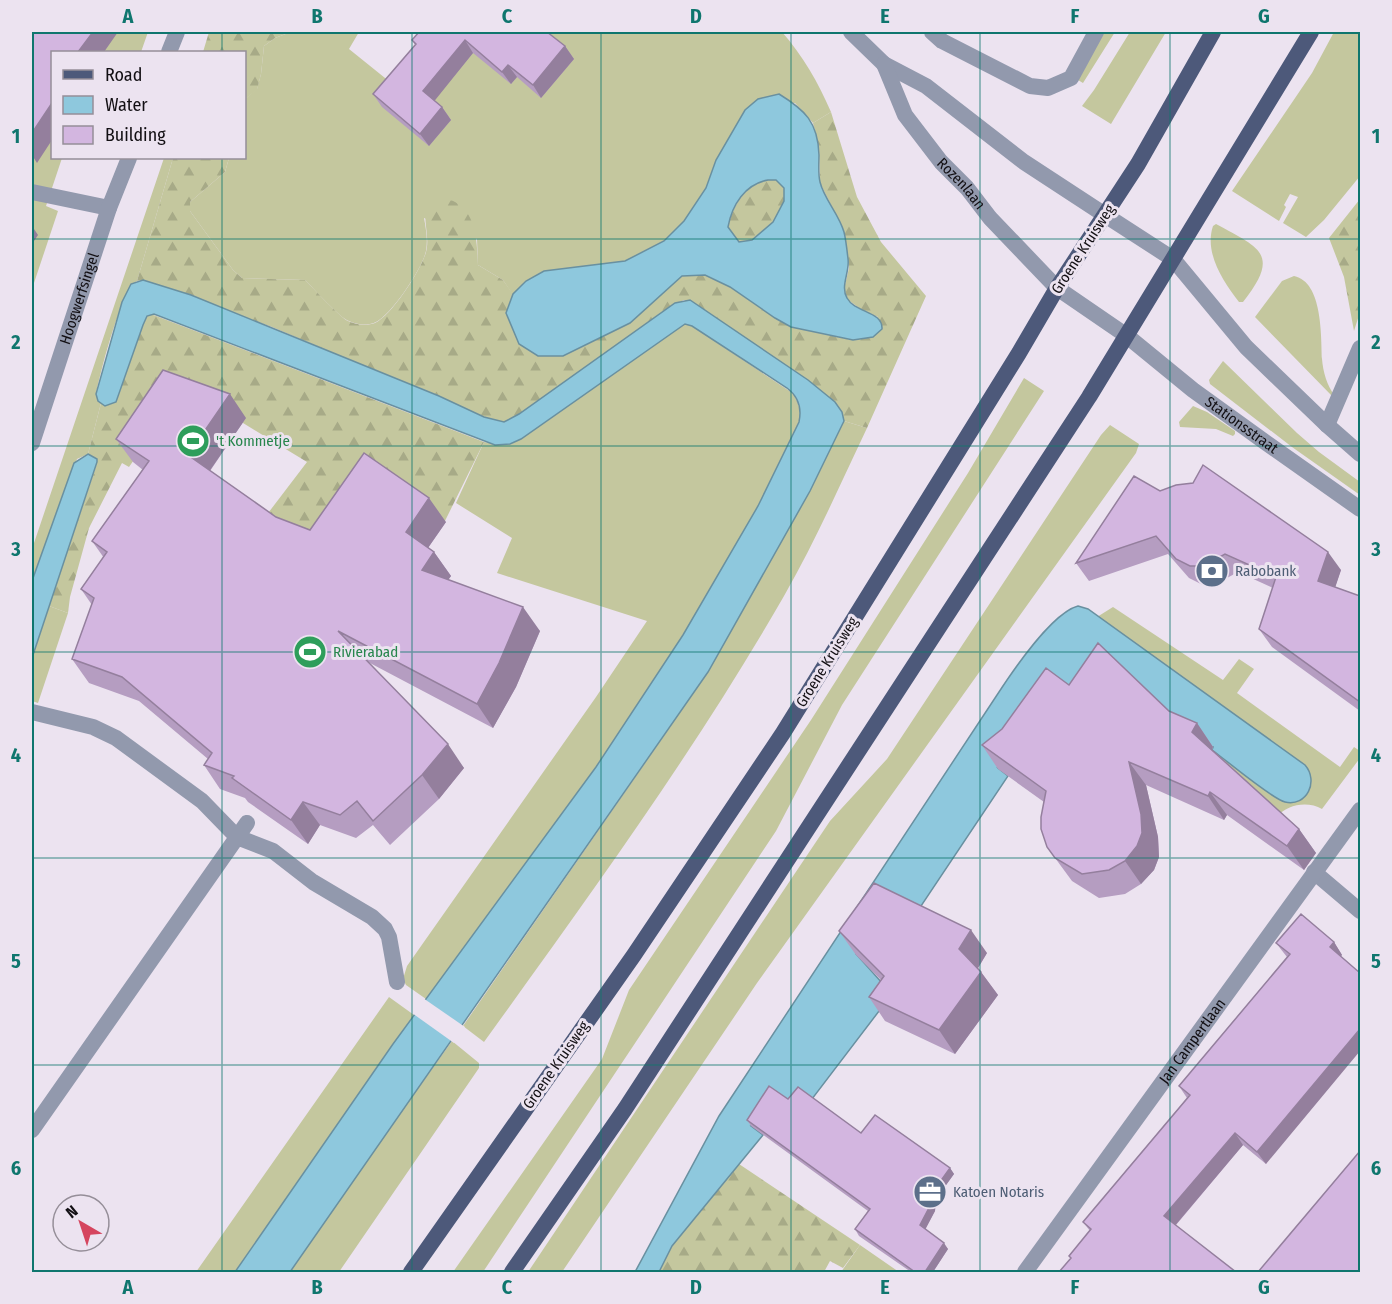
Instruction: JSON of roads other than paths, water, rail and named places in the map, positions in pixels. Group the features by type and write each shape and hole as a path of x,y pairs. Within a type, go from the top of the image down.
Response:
{"main road":[{"name":"Groene Kruisweg","path":"411,1272 633,955 783,733 1013,363 1057,288 1138,164 1213,32"},
{"path":"512,1272 645,1080 1089,397 1311,32"}],"street":[{"path":"169,51 177,32"},
{"name":"Rozenlaan","path":"851,32 884,64 926,86 1024,162 1173,259"},
{"path":"932,32 942,41 1030,86 1048,88 1071,78 1096,32"},
{"name":"Rozenlaan","path":"884,64 905,115 941,162 967,188 990,218 1057,288 1127,336"},
{"name":"Hoogwerfsingel","path":"32,442 109,208 129,159"},
{"path":"32,192 109,208"},
{"path":"1173,259 1233,333 1360,454"},
{"name":"Stationsstraat","path":"1127,336 1193,390 1360,508"},
{"path":"1327,425 1360,348"},
{"path":"32,712 93,727 116,738 202,801 237,837 273,851 313,882 372,916 385,929 389,938 397,982"},
{"name":"Jan Campertlaan","path":"1025,1272 1195,1041 1360,810"},
{"path":"32,1130 247,823"},
{"path":"1314,872 1360,910"}],"water":[{"path":"779,94 803,112 813,125 818,144 820,182 845,235 848,264 845,293 856,307 878,319 882,329 873,337 853,340 791,327 730,287 705,275 682,276 630,323 563,356 538,356 519,344 506,313 513,294 526,281 544,271 625,261 664,241 684,221 706,188 716,160 745,110 758,99","holes":["776,180 784,188 784,201 773,222 752,240 739,242 728,227 736,204 753,186 760,182"]},
{"path":"143,280 191,295 439,396 484,417 504,422 519,414 675,303 690,300 808,380 835,402 842,412 844,421 810,491 708,672 290,1272 235,1272 393,1044 596,767 683,635 758,506 799,422 800,407 797,399 787,388 692,326 685,324 521,439 510,444 495,445 154,314 147,316 143,325 116,402 105,406 98,401 96,394 122,302 131,284"},
{"path":"88,454 97,459 97,462 32,658 32,581 74,463"},
{"path":"1078,606 1088,609 1305,765 1309,771 1311,785 1305,797 1293,803 1279,799 1212,750 1213,747 998,768 1008,776 913,918 856,954 892,994 812,1099 751,1126 763,1135 672,1246 659,1272 635,1272 719,1116 1004,685 1045,631 1056,620"}],"place":[{"name":"'t Kommetje","path":"193,441"},
{"name":"Rabobank","path":"1212,571"},
{"name":"Rivierabad","path":"310,652"},
{"name":"Katoen Notaris","path":"930,1192"}]}
